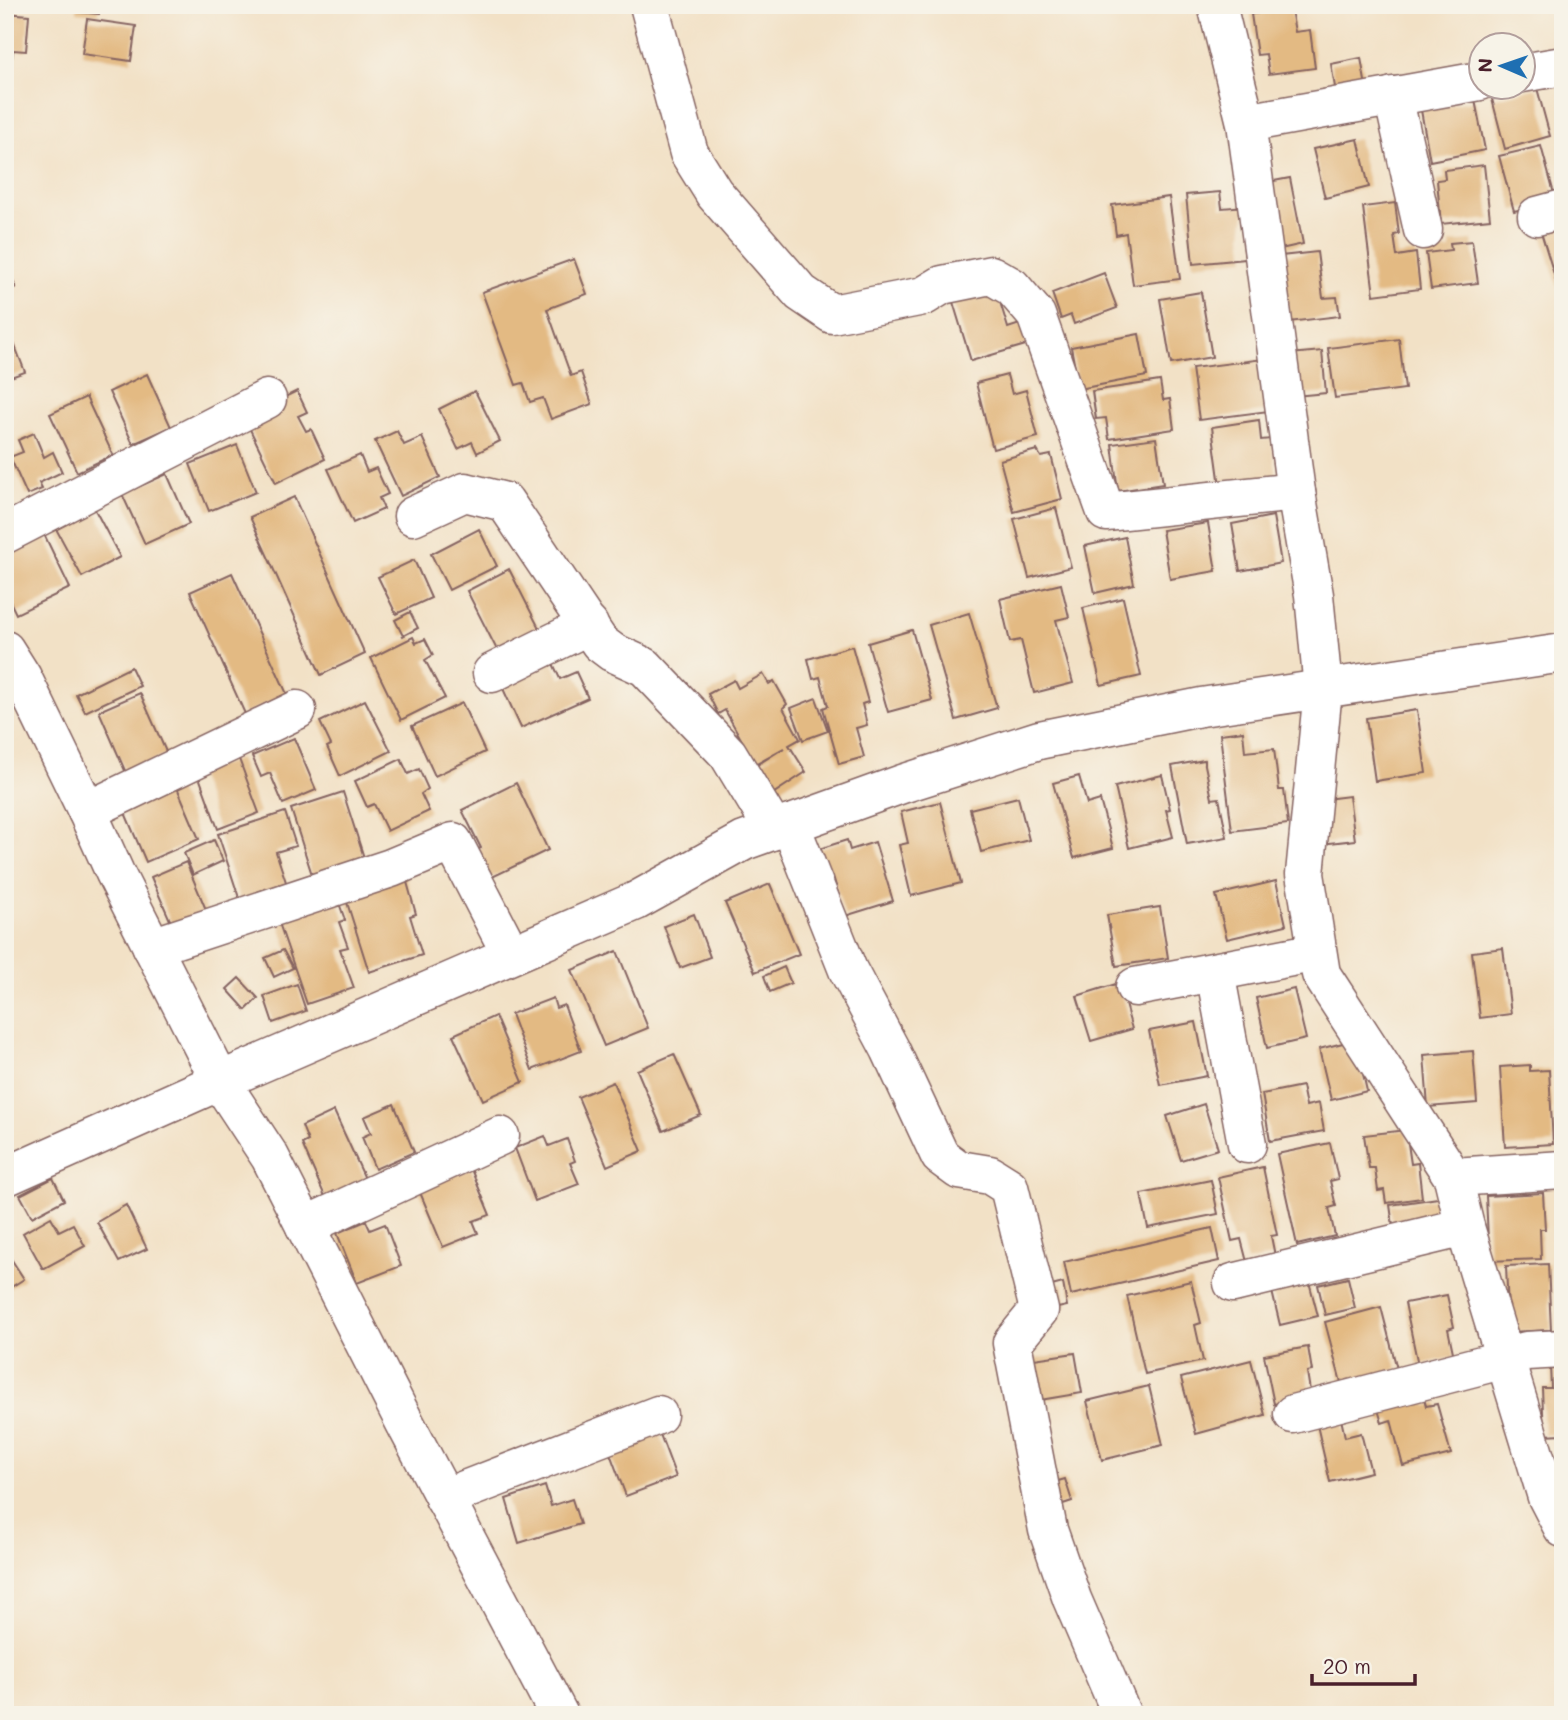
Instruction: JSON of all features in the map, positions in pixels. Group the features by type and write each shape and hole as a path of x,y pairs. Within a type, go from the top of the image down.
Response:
{"street":[{"path":"649,5 689,153 714,193 800,293 832,314 924,296 942,285 991,275 1012,287 1036,315 1105,512 1296,492"},
{"path":"1217,5 1246,124 1296,492 1314,595 1323,689 1305,874 1321,974 1453,1177 1465,1227 1547,1497 1563,1527"},
{"path":"1536,71 1563,66"},
{"path":"1246,124 1466,83"},
{"path":"1393,96 1423,230"},
{"path":"5,534 267,399"},
{"path":"413,516 465,492 505,502 600,643 612,652 645,667 728,754 782,827 848,970 890,1049 940,1156 960,1170 990,1175 1009,1187 1039,1310 1012,1343 1048,1530 1072,1599 1122,1715"},
{"path":"492,673 589,625"},
{"path":"5,650 22,677 220,1081 270,1157 444,1498 559,1715"},
{"path":"5,1177 636,901 744,841 902,784 1039,740 1201,707 1563,653"},
{"path":"87,811 297,710"},
{"path":"152,947 391,868 453,842 511,954"},
{"path":"1135,987 1317,952"},
{"path":"1215,972 1247,1144"},
{"path":"305,1226 500,1136"},
{"path":"1453,1177 1563,1170"},
{"path":"1233,1283 1465,1227"},
{"path":"1293,1414 1505,1360 1526,1351 1563,1349"},
{"path":"444,1498 658,1415"}],"building":[{"path":"77,5 99,5 99,14 77,12"},
{"path":"1291,9 1295,32 1310,30 1315,68 1269,74 1266,54 1257,55 1251,14"},
{"path":"5,13 29,15 26,51 13,50 10,77 5,77"},
{"path":"87,19 136,26 131,61 82,54"},
{"path":"1361,58 1366,87 1336,93 1331,64"},
{"path":"1536,88 1550,136 1505,149 1493,102 1536,102"},
{"path":"1475,102 1485,150 1430,161 1421,110"},
{"path":"1358,139 1369,187 1325,198 1313,149"},
{"path":"1541,146 1556,201 1514,211 1499,156"},
{"path":"1484,165 1490,219 1441,224 1437,180 1445,179 1444,170"},
{"path":"1290,178 1303,244 1276,250 1263,183"},
{"path":"1220,192 1222,208 1246,206 1242,234 1245,259 1193,264 1186,195"},
{"path":"1169,197 1180,279 1133,285 1126,233 1116,235 1112,205"},
{"path":"1395,203 1399,234 1394,235 1397,256 1416,253 1420,289 1374,295 1363,207"},
{"path":"1563,222 1563,300 1562,300 1540,229"},
{"path":"1472,241 1478,283 1431,289 1426,253 1451,250 1450,243"},
{"path":"1317,252 1323,298 1337,297 1340,316 1289,322 1281,256"},
{"path":"574,259 587,294 547,309 571,376 581,372 592,404 551,419 543,398 530,402 523,383 516,385 482,292"},
{"path":"5,266 16,287 5,293"},
{"path":"1104,273 1117,308 1074,324 1071,315 1061,319 1052,293"},
{"path":"996,289 1008,328 1023,323 1029,344 971,361 953,302"},
{"path":"1201,292 1212,357 1171,364 1160,299"},
{"path":"5,320 25,372 5,379"},
{"path":"1139,334 1147,376 1079,389 1071,347"},
{"path":"1399,339 1405,389 1335,398 1328,348"},
{"path":"1322,351 1326,393 1295,396 1290,354"},
{"path":"1263,359 1269,411 1199,420 1192,368"},
{"path":"147,374 171,427 133,444 109,392"},
{"path":"1007,375 1012,394 1026,390 1038,437 993,449 976,383"},
{"path":"1160,381 1163,400 1170,399 1174,429 1109,439 1106,418 1096,419 1092,391"},
{"path":"297,391 307,412 298,416 306,431 311,429 325,459 276,483 244,417"},
{"path":"475,391 500,441 477,453 472,442 458,449 439,409"},
{"path":"86,397 113,455 77,472 50,414"},
{"path":"1259,420 1261,440 1271,439 1277,477 1220,486 1212,427"},
{"path":"397,431 404,445 422,437 440,477 401,496 375,441"},
{"path":"34,433 44,457 53,452 62,472 39,483 42,489 27,495 10,457 23,452 18,440"},
{"path":"1156,438 1163,484 1118,491 1112,444"},
{"path":"237,445 256,492 209,511 190,464"},
{"path":"1037,450 1041,457 1051,455 1062,499 1014,512 1000,460"},
{"path":"360,455 367,472 376,468 388,494 379,498 384,509 353,523 328,469"},
{"path":"167,474 189,524 145,544 122,494"},
{"path":"294,497 365,654 321,675 250,517"},
{"path":"93,506 120,557 82,577 55,527"},
{"path":"1056,508 1071,567 1029,578 1014,519"},
{"path":"1273,516 1281,563 1240,571 1232,524"},
{"path":"1208,523 1216,571 1170,579 1162,530"},
{"path":"479,529 497,566 449,590 431,554"},
{"path":"43,532 70,588 16,614 5,591 5,550"},
{"path":"1125,537 1134,584 1095,593 1085,546"},
{"path":"414,560 431,598 396,614 378,577"},
{"path":"509,569 540,630 498,652 467,591"},
{"path":"232,573 287,694 245,714 190,592"},
{"path":"1061,584 1069,617 1056,620 1073,683 1034,693 1021,640 1010,642 1000,599"},
{"path":"1123,598 1141,676 1101,685 1083,608"},
{"path":"410,612 418,628 403,636 395,620"},
{"path":"969,613 997,708 956,720 929,625"},
{"path":"912,630 932,700 888,712 868,643"},
{"path":"413,637 416,643 425,639 433,655 425,660 445,698 401,720 371,658"},
{"path":"852,646 868,702 862,704 867,725 856,728 864,757 839,764 823,708 828,706 820,677 813,679 808,659"},
{"path":"551,659 560,679 576,672 588,698 521,728 500,682"},
{"path":"131,667 140,686 85,712 76,694"},
{"path":"763,674 769,684 774,681 787,704 783,708 800,739 789,745 806,772 771,795 754,767 784,748 755,764 725,710 718,714 708,694 734,680 738,688"},
{"path":"140,693 167,754 126,773 99,711"},
{"path":"816,698 828,731 803,740 791,708"},
{"path":"365,700 391,751 340,776 327,747 331,745 320,722"},
{"path":"462,703 485,752 435,776 412,726"},
{"path":"1417,710 1426,773 1375,781 1366,718"},
{"path":"1243,731 1245,752 1274,749 1279,790 1284,790 1288,824 1232,831 1220,734"},
{"path":"294,738 316,790 283,804 270,773 261,777 252,756"},
{"path":"239,759 259,813 218,829 198,774"},
{"path":"401,759 408,774 419,769 428,789 421,794 429,811 387,831 374,804 367,807 355,781"},
{"path":"1204,760 1212,799 1219,798 1227,837 1187,844 1172,766"},
{"path":"1162,775 1170,809 1166,810 1173,837 1129,848 1115,787"},
{"path":"1079,776 1087,804 1100,800 1113,848 1074,858 1053,783"},
{"path":"516,783 548,850 486,880 472,852 481,848 462,810"},
{"path":"176,785 199,839 146,862 123,808"},
{"path":"343,792 366,864 314,881 291,809"},
{"path":"1349,796 1355,840 1320,844 1326,799"},
{"path":"1018,797 1029,840 981,852 970,809"},
{"path":"940,802 961,883 911,896 899,845 908,843 901,812"},
{"path":"285,812 296,846 276,852 289,891 242,907 218,834"},
{"path":"214,840 223,861 193,875 184,853"},
{"path":"847,840 850,850 875,842 893,901 845,916 833,876 825,879 816,850"},
{"path":"186,862 207,912 173,927 151,877"},
{"path":"405,875 416,914 410,916 422,955 369,972 344,893"},
{"path":"1276,881 1286,925 1227,939 1216,895"},
{"path":"770,884 799,954 755,972 725,903"},
{"path":"338,900 345,920 339,922 348,947 340,949 354,988 307,1004 278,920"},
{"path":"1160,907 1168,958 1116,966 1107,915"},
{"path":"694,914 710,957 680,968 664,926"},
{"path":"1503,948 1511,1014 1480,1018 1472,952"},
{"path":"283,950 293,968 274,977 265,958"},
{"path":"617,951 648,1028 604,1046 572,970"},
{"path":"784,967 791,983 770,992 764,976"},
{"path":"239,978 258,998 246,1010 227,989"},
{"path":"1119,983 1132,1029 1091,1041 1077,996"},
{"path":"297,984 306,1011 273,1023 264,996"},
{"path":"1294,989 1306,1039 1267,1048 1256,998"},
{"path":"553,998 556,1008 564,1005 581,1051 532,1070 511,1014"},
{"path":"495,1016 523,1082 483,1100 453,1035"},
{"path":"1196,1022 1207,1076 1160,1085 1149,1031"},
{"path":"1355,1040 1367,1091 1331,1100 1319,1049"},
{"path":"1473,1051 1477,1103 1428,1107 1424,1055"},
{"path":"674,1054 701,1115 663,1131 637,1070"},
{"path":"1530,1065 1530,1071 1549,1070 1553,1144 1505,1147 1500,1067"},
{"path":"613,1082 642,1151 607,1166 578,1097"},
{"path":"1302,1086 1306,1106 1319,1103 1324,1131 1270,1141 1262,1094"},
{"path":"394,1104 414,1152 375,1169 362,1137 371,1133 364,1117"},
{"path":"1204,1104 1218,1149 1181,1160 1167,1116"},
{"path":"334,1111 367,1183 327,1201 302,1144 308,1141 302,1126"},
{"path":"1406,1130 1411,1164 1418,1163 1422,1198 1386,1203 1384,1190 1378,1191 1375,1168 1369,1168 1364,1135"},
{"path":"545,1136 549,1146 567,1139 575,1161 570,1163 579,1184 535,1201 515,1148"},
{"path":"1330,1143 1338,1179 1330,1181 1336,1206 1329,1208 1335,1236 1297,1245 1277,1154"},
{"path":"1263,1167 1277,1235 1271,1236 1275,1256 1247,1262 1241,1239 1232,1241 1218,1177"},
{"path":"471,1169 490,1215 473,1221 478,1233 443,1247 419,1190"},
{"path":"53,1178 64,1200 32,1217 20,1195"},
{"path":"1211,1180 1218,1214 1148,1228 1141,1194"},
{"path":"1543,1193 1545,1229 1540,1229 1541,1259 1489,1261 1486,1196"},
{"path":"1445,1197 1448,1220 1394,1233 1390,1205"},
{"path":"126,1205 147,1249 119,1262 97,1222"},
{"path":"51,1217 59,1231 73,1224 85,1246 43,1269 23,1233"},
{"path":"366,1221 370,1230 385,1224 401,1266 357,1283 337,1233"},
{"path":"1212,1228 1219,1261 1071,1295 1064,1262"},
{"path":"8,1254 24,1279 5,1291 5,1256"},
{"path":"1548,1264 1551,1330 1509,1332 1506,1266"},
{"path":"1307,1274 1318,1316 1280,1325 1270,1283"},
{"path":"1348,1278 1355,1308 1325,1315 1318,1285"},
{"path":"1191,1281 1201,1323 1195,1325 1203,1361 1145,1374 1127,1296"},
{"path":"1063,1283 1067,1306 1053,1309 1048,1287"},
{"path":"1447,1295 1454,1327 1448,1329 1454,1357 1418,1365 1405,1303"},
{"path":"1381,1307 1397,1369 1343,1390 1325,1322"},
{"path":"1308,1347 1312,1371 1307,1372 1311,1397 1274,1404 1264,1355"},
{"path":"1075,1353 1082,1393 1034,1401 1027,1360"},
{"path":"1251,1360 1265,1415 1196,1434 1181,1378"},
{"path":"1563,1364 1563,1434 1544,1435 1542,1388 1551,1388 1550,1365"},
{"path":"1149,1386 1163,1445 1102,1460 1087,1401"},
{"path":"1423,1394 1426,1406 1437,1404 1451,1454 1403,1466 1391,1420 1382,1423 1377,1406"},
{"path":"1341,1419 1345,1437 1361,1433 1371,1472 1330,1482 1317,1425"},
{"path":"658,1429 676,1477 626,1496 608,1448"},
{"path":"1065,1479 1072,1501 1054,1507 1048,1484"},
{"path":"545,1486 551,1506 572,1499 580,1524 519,1543 506,1499"}]}
